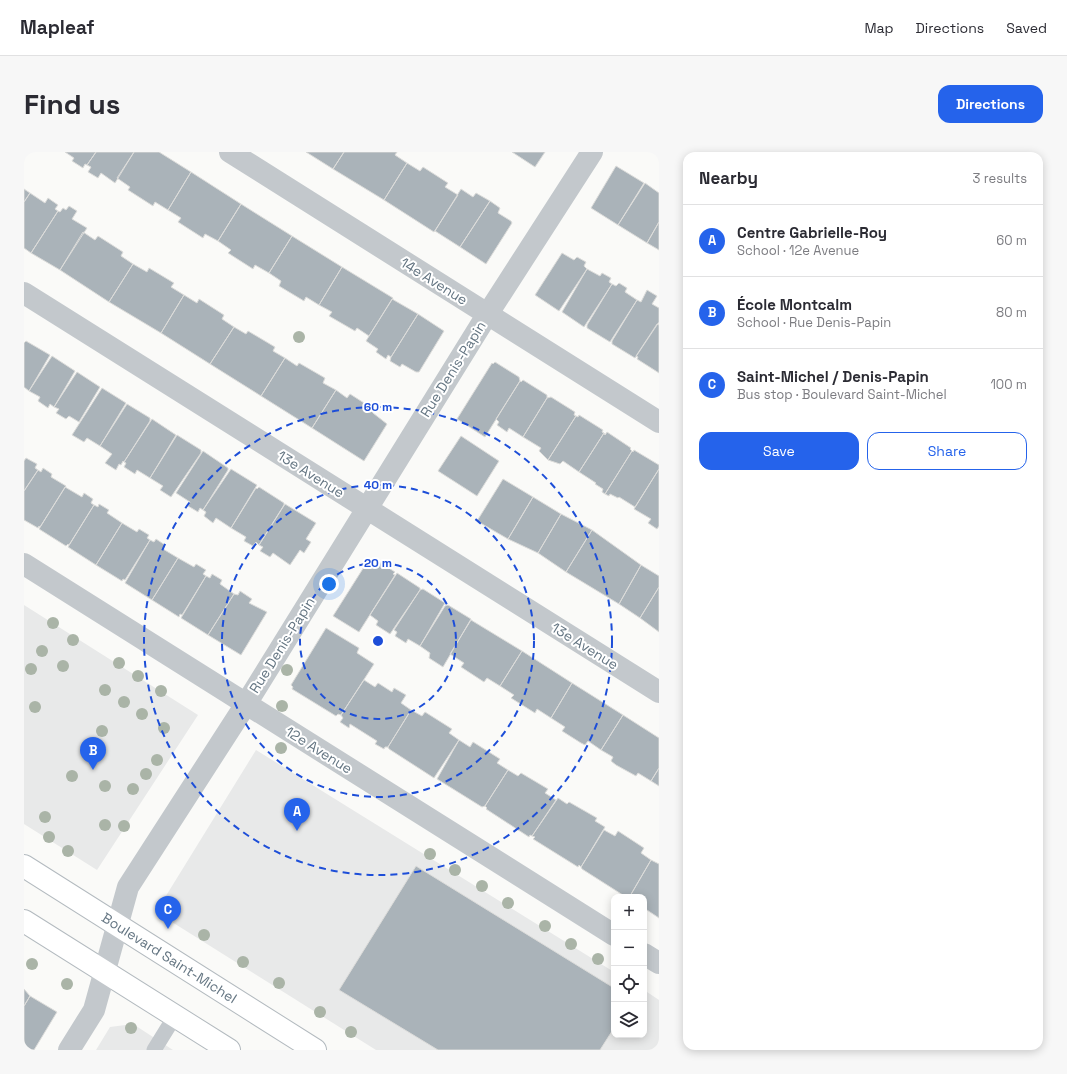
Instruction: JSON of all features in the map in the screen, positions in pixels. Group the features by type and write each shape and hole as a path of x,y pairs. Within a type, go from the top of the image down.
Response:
{"main road":[{"name":"Boulevard Saint-Michel","path":"24,866 315,1050"},
{"path":"24,921 229,1050"}],"street":[{"name":"14e Avenue","path":"230,152 659,422"},
{"name":"Rue Denis-Papin","path":"70,1050 94,1010 106,972 128,887 246,704 487,315 592,152"},
{"name":"13e Avenue","path":"24,293 659,692"},
{"name":"12e Avenue","path":"24,564 611,933"},
{"path":"647,956 659,963"}],"lane":[{"path":"154,1050 175,1016"}],"shaded area":[{"path":"24,605 198,715 97,870 24,824"},
{"path":"256,750 611,970 611,1038 647,1038 647,992 659,1000 659,1050 376,1050 156,912"},
{"path":"133,1024 173,1050 96,1050 110,1027"}],"building":[{"path":"65,152 96,152 87,165 85,164 83,168 72,161 74,158"},
{"path":"96,152 134,152 115,183 101,173 98,178 88,172 91,167 87,165"},
{"path":"134,152 159,152 191,172 168,210 155,202 153,206 128,190 130,187 117,178"},
{"path":"306,152 344,152 333,169"},
{"path":"344,152 397,152 395,155 407,163 384,200 333,169"},
{"path":"512,152 545,152 535,167"},
{"path":"407,163 420,171 423,167 448,183 445,187 458,195 434,232 384,200"},
{"path":"616,166 644,183 618,225 591,208"},
{"path":"191,172 241,204 218,241 205,234 203,238 178,222 181,218 168,210"},
{"path":"645,183 659,193 659,222 647,243 618,225"},
{"path":"24,189 30,193 24,202"},
{"path":"461,189 473,197 476,193 490,201 460,247 435,231"},
{"path":"30,193 45,203 48,198 58,205 55,209 58,211 31,253 24,248 24,202"},
{"path":"490,201 500,208 498,213 512,223 486,264 460,247"},
{"path":"241,204 292,236 269,273 255,265 253,269 228,253 231,250 218,241"},
{"path":"69,206 77,211 72,219 87,228 60,270 31,253 58,211 60,212 63,208 66,210"},
{"path":"659,222 659,250 647,243"},
{"path":"83,232 95,240 98,236 123,252 121,256 133,264 109,302 60,270"},
{"path":"292,236 342,267 319,305 306,297 304,301 279,286 281,281 269,273"},
{"path":"562,253 574,260 577,257 586,262 584,266 587,269 559,311 535,295"},
{"path":"133,264 147,272 149,268 174,283 171,287 184,295 161,333 109,302"},
{"path":"342,267 393,298 369,336 357,328 355,331 329,316 332,312 319,305"},
{"path":"587,269 600,276 602,273 611,278 609,282 612,284 584,327 562,312"},
{"path":"619,283 627,288 625,292 637,300 610,342 587,328 587,325 612,284 616,286"},
{"path":"647,290 657,296 652,304 659,308 659,322 635,358 612,344 612,341 637,300 641,302"},
{"path":"184,295 197,303 199,299 224,315 222,319 234,327 210,364 161,333"},
{"path":"392,299 418,314 391,357 388,355 386,359 376,352 378,349 366,341"},
{"path":"418,314 444,331 419,372 416,372 402,364 400,367 390,361"},
{"path":"657,324 659,325 659,373 637,359 638,357 636,356"},
{"path":"234,327 246,334 248,331 275,347 273,351 285,358 261,396 210,364"},
{"path":"26,341 50,355 29,391 24,387 24,343"},
{"path":"52,356 75,371 54,407 50,404 48,408 38,401 40,397 29,391"},
{"path":"285,358 297,366 299,363 325,378 323,383 336,390 312,428 261,396"},
{"path":"495,362 519,377 520,381 485,437 457,419 492,363 493,364"},
{"path":"77,372 100,387 79,422 69,416 66,419 56,413 59,409 54,407"},
{"path":"523,380 547,395 547,398 523,437 509,428 507,432 497,425 499,422 496,419 520,381 521,382"},
{"path":"102,388 126,403 100,446 87,438 84,442 72,435"},
{"path":"336,390 347,398 350,394 375,410 373,413 387,424 364,461 312,428"},
{"path":"551,397 575,412 574,415 576,416 548,460 539,451 541,448 523,437 547,398"},
{"path":"127,404 150,418 150,421 124,462 123,461 121,465 119,464 116,470 105,463 112,454 100,446"},
{"path":"579,415 603,430 602,432 604,433 579,472 563,461 560,464 548,460 576,416 578,417"},
{"path":"152,419 176,435 150,478 137,470 135,474 124,467 126,463 124,462"},
{"path":"607,432 631,448 630,449 632,451 605,494 602,492 603,489 595,484 596,483 579,472 604,433 605,435"},
{"path":"177,435 201,450 201,453 171,497 160,490 163,486 150,478"},
{"path":"461,436 499,461 477,496 438,471"},
{"path":"634,450 659,465 659,469 635,507 619,497 605,494"},
{"path":"203,451 228,468 228,470 203,510 200,508 198,512 188,506 190,502 176,493"},
{"path":"26,458 37,464 35,468 38,470 24,491 24,461"},
{"path":"43,468 52,474 51,477 66,486 38,528 24,520 24,491 38,470 41,472"},
{"path":"231,469 257,485 231,528 216,518 213,523 204,516 206,512 203,510"},
{"path":"659,469 659,526 657,529 648,523 651,519 634,509"},
{"path":"503,479 533,497 508,539 477,521"},
{"path":"65,487 82,497 84,493 93,499 91,503 94,505 69,545 68,544 66,546 39,529"},
{"path":"259,487 284,503 284,505 259,545 256,542 253,546 244,541 246,537 231,528 256,488 257,489"},
{"path":"533,497 561,514 538,553 508,539"},
{"path":"99,504 109,510 107,513 122,523 96,565 68,547 94,505 98,507"},
{"path":"285,504 316,523 306,539 311,542 304,553 300,550 290,565 273,553 270,557 260,551 263,547 259,545"},
{"path":"561,514 592,530 566,572 538,553"},
{"path":"122,523 137,532 139,529 149,535 147,538 150,540 125,580 123,579 122,581 96,565"},
{"path":"592,530 641,565 619,604 566,572"},
{"path":"156,539 165,545 163,549 178,558 152,600 125,583 150,540 154,542"},
{"path":"178,558 194,567 196,564 206,570 203,574 206,576 182,615 180,614 179,617 152,600"},
{"path":"373,558 395,572 393,574 395,575 359,632 333,616 369,559 371,560"},
{"path":"641,565 659,576 659,587 640,618 619,604"},
{"path":"397,573 420,588 420,590 390,634 376,625 378,621 370,615"},
{"path":"212,574 222,580 220,584 234,594 208,635 181,618 206,576 210,578"},
{"path":"659,587 659,632 640,618"},
{"path":"423,589 445,603 420,646 408,639 406,643 395,636 397,632 394,630 420,590"},
{"path":"240,591 252,599 249,603 267,612 241,655 208,635 234,594 238,595"},
{"path":"448,605 471,619 443,667 429,658 430,653 420,646 445,606"},
{"path":"471,620 522,651 500,686 487,678 484,682 461,667 464,663 450,654"},
{"path":"326,628 359,648 357,653 374,664 341,715 338,714 336,716 292,689 293,687 291,685"},
{"path":"522,651 572,683 551,718 537,709 535,713 511,698 514,695 500,686"},
{"path":"364,680 375,687 378,683 392,692 394,688 406,695 401,703 411,710 388,747 385,747 384,749 375,744 377,741 350,724 349,728 340,722 343,718 341,715"},
{"path":"572,683 623,715 601,750 588,741 585,745 562,731 565,727 551,718"},
{"path":"411,710 422,716 425,712 452,729 449,733 459,740 434,778 388,747"},
{"path":"623,715 659,738 659,768 651,781 638,773 636,776 616,765 611,761 613,757 601,750"},
{"path":"459,740 470,747 473,742 500,759 497,763 508,770 485,806 482,807 437,779"},
{"path":"659,768 659,786 651,781"},
{"path":"508,770 518,776 521,773 548,789 545,793 556,800 532,836 530,835 529,837 486,809 487,808 485,806"},
{"path":"558,798 567,804 569,802 597,818 595,821 605,827 581,867 579,865 578,867 533,839 535,837 532,836"},
{"path":"604,830 615,836 618,831 644,848 641,853 651,860 631,894 621,894 581,867"},
{"path":"651,860 659,864 659,918 647,910 647,894 631,894"},
{"path":"416,866 611,986 611,1033 600,1050 438,1050 339,990"},
{"path":"24,989 30,996 24,1006"},
{"path":"30,996 57,1012 34,1050 24,1050 24,1006"}],"place":[{"name":"École Montcalm","path":"93,770"},
{"name":"Centre Gabrielle-Roy","path":"297,831"},
{"name":"Saint-Michel / Denis-Papin","path":"168,929"}]}
